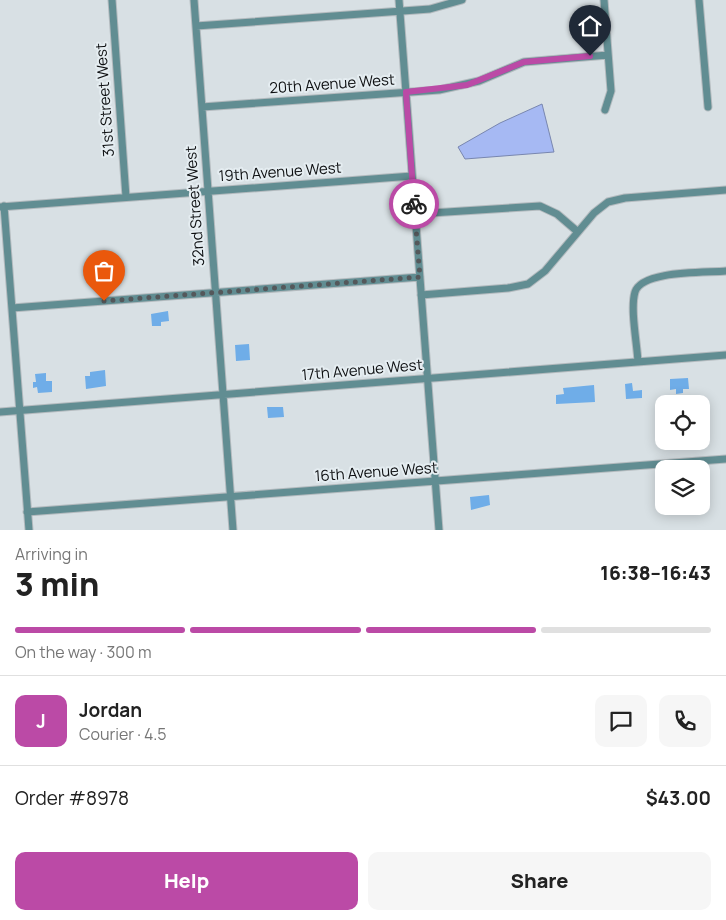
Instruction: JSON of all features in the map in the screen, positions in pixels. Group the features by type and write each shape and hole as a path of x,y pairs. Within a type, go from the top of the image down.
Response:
{"street":[{"name":"31st Street West","path":"112,0 126,197"},
{"name":"32nd Street West","path":"194,0 232,530"},
{"path":"400,0 439,530"},
{"path":"196,26 400,11 444,6 462,0"},
{"path":"604,0 611,91 605,110"},
{"path":"699,0 708,107"},
{"name":"20th Avenue West","path":"202,106 406,92 467,85 524,62 608,55"},
{"name":"19th Avenue West","path":"2,206 412,176"},
{"path":"421,295 528,284 545,271 602,205 613,200 726,190"},
{"path":"2,206 12,308 28,530"},
{"path":"415,214 540,206 557,214 578,232"},
{"path":"638,362 634,304 636,291 640,283 659,276 726,271"},
{"path":"12,308 420,277"},
{"name":"17th Avenue West","path":"0,412 726,355"},
{"name":"16th Avenue West","path":"27,512 726,459"}],"water":[{"path":"542,104 554,152 465,159 458,147 500,123"}],"building":[{"path":"168,311 169,321 161,322 161,326 152,326 151,314"},
{"path":"249,344 250,360 236,361 235,345"},
{"path":"105,370 106,386 86,389 85,376 90,376 90,372"},
{"path":"46,373 46,381 52,381 52,392 38,393 37,387 33,388 33,382 36,382 35,374"},
{"path":"688,378 689,389 683,389 683,393 676,394 676,389 670,390 670,379"},
{"path":"632,383 633,391 642,390 642,398 626,399 625,384"},
{"path":"594,385 595,402 556,404 556,395 564,394 563,388"},
{"path":"267,407 283,407 284,417 268,418"},
{"path":"489,495 490,505 471,510 470,497"}],"way so far":[{"path":"104,301 420,277 414,204"}],"route":[{"path":"414,204 406,92 439,90 467,85 524,62 590,56"}]}
